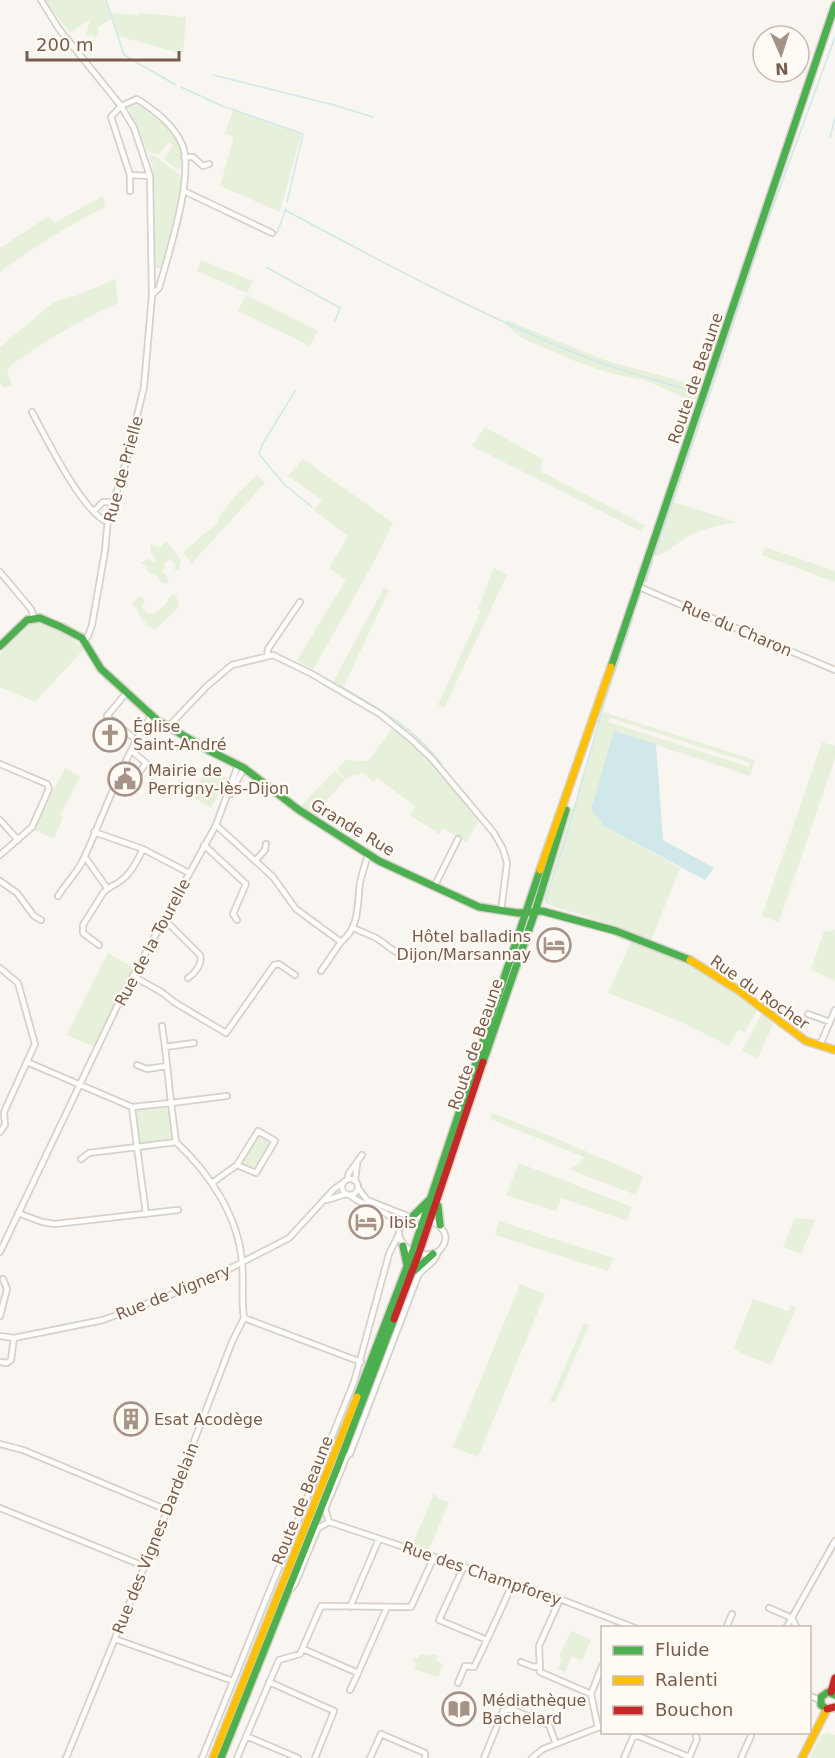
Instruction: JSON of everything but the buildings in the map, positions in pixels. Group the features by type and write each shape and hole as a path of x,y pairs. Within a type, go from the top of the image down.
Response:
{"main road":[{"name":"Route de Beaune","path":"220,1758 338,1466 411,1275 416,1252 526,913 835,5"},
{"name":"Grande Rue","path":"34,618 40,618 78,636 84,641 101,669 168,727 241,767 299,810 368,855 473,905 526,913"},
{"path":"0,646 23,623 34,618"},
{"name":"Route de Beaune","path":"434,1199 535,912 579,759"},
{"name":"Rue du Rocher","path":"526,913 542,911 616,931 694,962 738,990 806,1041 835,1050"},
{"path":"412,1217 434,1199 440,1225"},
{"path":"403,1245 407,1266"},
{"name":"Route de Beaune","path":"213,1758 332,1464 407,1266 416,1252"},
{"path":"411,1275 436,1253"},
{"path":"835,1678 833,1694 823,1695 820,1700 821,1705 827,1709 835,1707"},
{"path":"801,1758 827,1709"}],"street":[{"path":"41,0 59,29 121,106 134,128 150,176 152,295"},
{"path":"130,191 129,175 111,117 121,106 137,99 154,110 170,126 182,144 184,157 184,191 159,288 152,295"},
{"path":"184,157 193,157 203,166 209,164"},
{"path":"129,175 150,176"},
{"path":"184,191 272,233"},
{"name":"Rue de Prielle","path":"84,641 92,625 108,522 123,473 144,387 152,295"},
{"path":"32,412 69,478 94,511 103,521 108,522"},
{"path":"94,511 103,502 113,502"},
{"path":"0,572 31,609 34,618"},
{"name":"Rue du Charon","path":"639,586 835,670"},
{"path":"267,656 267,651 300,602"},
{"path":"168,727 224,670 232,665 267,656 280,657 318,677 380,714 411,739 432,759 494,833 506,855 507,863 501,911"},
{"path":"127,692 107,716 136,740"},
{"path":"58,896 84,857 136,740 152,715"},
{"path":"129,788 146,763 132,751"},
{"path":"0,764 47,784 49,787 32,827 0,855"},
{"name":"Rue de la Tourelle","path":"0,1252 133,976 216,825 241,767"},
{"path":"0,820 18,840"},
{"path":"216,825 273,877 296,909 341,942"},
{"path":"94,832 142,849 189,873"},
{"path":"434,887 458,839"},
{"path":"255,861 265,850 266,844"},
{"path":"204,845 246,884 233,914"},
{"path":"99,945 86,937 82,929 99,898 107,888 123,879 136,863 142,849"},
{"path":"321,971 352,928 359,910 360,885 368,855"},
{"path":"84,857 107,888"},
{"path":"0,881 16,893 34,916 41,920"},
{"path":"225,914 233,914"},
{"path":"233,914 237,920"},
{"path":"165,920 200,955 201,963 193,975 188,978"},
{"path":"352,928 377,938 404,956 410,954"},
{"path":"133,976 226,1033 274,965 279,964 295,975"},
{"path":"0,968 18,983 35,1041 34,1048 3,1112 5,1125 0,1132"},
{"path":"820,1045 835,1010"},
{"path":"808,1014 830,1022"},
{"path":"162,1026 176,1142 195,1160 212,1183 232,1223 241,1251 244,1317 361,1362"},
{"path":"165,1047 194,1043"},
{"path":"27,1062 132,1107 227,1096"},
{"path":"137,1065 147,1069 167,1066"},
{"path":"132,1107 146,1214"},
{"path":"212,1183 237,1165 258,1131 275,1141 256,1173 237,1165"},
{"path":"81,1159 89,1153 176,1142"},
{"name":"Rue de Vignery","path":"0,1336 14,1338 89,1324 116,1316 202,1283 242,1263 289,1238 334,1189 345,1182 362,1155"},
{"path":"355,1181 345,1182 342,1189 357,1200 390,1215 396,1221 403,1245 416,1252 436,1253 445,1242 445,1234 440,1225 367,1200 355,1181 358,1161"},
{"path":"348,1195 355,1193 358,1188"},
{"name":"Rue de Vignery","path":"325,1201 348,1195"},
{"path":"18,1213 55,1224 178,1210"},
{"path":"202,1758 361,1362 390,1250 402,1224 412,1217"},
{"path":"390,1250 403,1245"},
{"name":"Route de Beaune","path":"285,1597 296,1582 318,1528 329,1522 326,1509 350,1454 418,1276 435,1260 436,1253"},
{"path":"0,1316 7,1289 3,1279"},
{"name":"Rue des Vignes Dardelain","path":"66,1758 244,1317"},
{"path":"0,1362 7,1363 11,1360 14,1338"},
{"path":"0,1444 23,1450 167,1510"},
{"path":"0,1508 144,1566"},
{"name":"Rue des Champforey","path":"329,1522 560,1599 620,1625"},
{"path":"350,1607 378,1539"},
{"path":"787,1626 835,1541"},
{"path":"237,1758 279,1660 297,1656 303,1649 321,1606 411,1607 435,1557"},
{"path":"464,1566 439,1620 487,1640"},
{"path":"458,1683 465,1666 474,1667 513,1583"},
{"path":"560,1599 539,1646 540,1672 591,1694"},
{"path":"350,1690 387,1607"},
{"path":"769,1608 792,1618 796,1626"},
{"path":"727,1626 732,1614"},
{"path":"115,1639 233,1681"},
{"path":"303,1649 358,1673"},
{"path":"521,1662 534,1667 539,1666"},
{"path":"532,1758 543,1749 600,1727 591,1694 601,1671"},
{"path":"269,1683 334,1711 315,1758"},
{"path":"811,1696 820,1700"},
{"path":"484,1758 503,1711 511,1709 549,1725 556,1744"},
{"path":"370,1758 381,1734 425,1753 425,1758"},
{"path":"624,1758 633,1737 638,1736 689,1758 697,1738 696,1734"},
{"path":"741,1758 750,1734"},
{"path":"246,1736 298,1758"}],"green space":[{"path":"45,0 105,0 111,19 98,27 99,33 95,38 86,34 90,19 70,33"},
{"path":"111,13 186,17 183,54 118,36"},
{"path":"133,103 148,109 170,130 180,146 182,168 176,169 164,159 173,145 168,142 160,155 147,151 128,106"},
{"path":"233,110 301,134 280,212 220,186 234,137 225,134"},
{"path":"152,155 181,176 179,204 161,268 155,268 154,180 149,156"},
{"path":"103,196 105,207 51,237 0,272 0,248 49,216 54,223"},
{"path":"201,260 253,281 247,293 197,271"},
{"path":"115,279 118,303 35,348 9,367 7,372 12,384 4,388 0,384 0,347 55,301 76,296"},
{"path":"246,295 318,331 310,346 238,311"},
{"path":"507,320 604,360 698,386 700,394 693,401 644,380 609,373 572,360 522,338 504,323"},
{"path":"485,427 543,459 540,471 645,525 642,532 472,446"},
{"path":"303,459 393,523 313,670 297,660 346,580 329,568 348,536 314,510 322,500 288,476"},
{"path":"257,475 265,483 192,563 183,552 215,525 234,497"},
{"path":"673,502 737,522 713,527 687,537 663,553 654,556"},
{"path":"166,541 181,560 179,569 174,570 175,564 170,559 165,563 165,569 161,569 169,581 166,584 148,572 146,566 141,563 147,559 155,562 156,558 151,553 150,545 160,547"},
{"path":"765,547 835,571 835,582 762,555"},
{"path":"494,568 507,575 444,708 438,705 481,611 478,609"},
{"path":"384,588 389,590 343,688 333,682"},
{"path":"171,595 176,596 178,608 155,630 144,621 137,608 132,605 138,597 142,596 145,602 142,607 147,613 153,614 164,606"},
{"path":"42,622 59,629 84,649 35,702 0,687 0,654 29,623"},
{"path":"604,712 755,760 750,776 614,731 603,825 680,868 651,940 625,929 544,903 571,810 576,803 598,720","holes":["610,718 750,763 749,767 608,722"]},
{"path":"393,727 430,760 480,819 466,842 443,828 439,834 410,815 415,806 377,778 373,782 361,771 360,776 352,775 346,779 339,773 339,767 345,760 368,761"},
{"path":"822,742 835,746 835,758 779,922 762,916"},
{"path":"207,767 227,778 211,808 192,796"},
{"path":"65,768 80,777 60,815 63,817 54,839 34,830"},
{"path":"335,771 345,780 313,815 301,806"},
{"path":"835,930 835,981 811,969 824,932"},
{"path":"632,940 702,971 758,1009 745,1032 738,1030 729,1046 677,1020 608,993"},
{"path":"108,953 134,968 94,1047 67,1035"},
{"path":"762,1013 774,1022 758,1058 742,1051"},
{"path":"164,1106 170,1110 172,1138 170,1141 141,1143 138,1139 136,1112 140,1109"},
{"path":"492,1113 643,1176 636,1195 571,1170 572,1166 579,1164 584,1157 490,1119"},
{"path":"261,1134 269,1139 269,1147 263,1160 253,1169 245,1165 242,1159 256,1135"},
{"path":"519,1163 632,1207 627,1221 561,1198 556,1211 506,1195"},
{"path":"795,1218 815,1220 801,1254 783,1247"},
{"path":"499,1221 613,1258 608,1271 495,1235"},
{"path":"520,1284 545,1294 478,1457 453,1447"},
{"path":"753,1299 788,1311 791,1305 796,1308 771,1365 734,1348"},
{"path":"584,1323 589,1325 555,1403 550,1401"},
{"path":"434,1493 439,1499 449,1502 429,1550 413,1544"},
{"path":"571,1631 591,1640 582,1661 572,1656 565,1672 558,1669 562,1658 559,1657"},
{"path":"420,1654 437,1656 437,1661 443,1664 438,1677 414,1669 416,1663 412,1660 413,1657 418,1659"},
{"path":"827,1732 835,1735 835,1758 809,1758 822,1734 825,1735"}],"water":[{"path":"614,731 656,744 663,840 714,868 705,880 602,825 603,822 591,810"}],"waterway":[{"path":"106,0 124,55 176,85"},
{"path":"655,554 759,245 835,37"},
{"path":"213,75 373,117"},
{"path":"181,87 220,105 303,134 287,202"},
{"path":"830,137 835,118"},
{"path":"277,233 286,208"},
{"path":"285,210 501,321 590,359 696,393"},
{"path":"266,267 340,308 335,321"},
{"path":"295,391 262,445 259,454 284,484 312,507"},
{"path":"646,582 653,560"},
{"path":"548,903 546,898 604,704 633,618"},
{"path":"339,685 381,710 421,740 442,765"}],"traffic: fast":[{"path":"611,667 835,5"},
{"path":"0,646 27,620 40,618 61,627 82,638 101,669 157,720 244,768 299,810 379,861 479,907 518,913 542,911 616,931 690,960"},
{"path":"483,1062 535,912 566,810"},
{"path":"357,1397 413,1251 540,870"},
{"path":"413,1216 428,1201"},
{"path":"438,1206 440,1225"},
{"path":"403,1246 407,1265"},
{"path":"414,1271 433,1254"},
{"path":"221,1758 394,1319"},
{"path":"827,1709 821,1705 821,1697 828,1692 835,1695"}],"traffic: slow":[{"path":"540,870 611,667"},
{"path":"690,960 738,990 806,1041 835,1050"},
{"path":"213,1758 357,1397"},
{"path":"802,1758 827,1709"}],"traffic: jam":[{"path":"394,1319 419,1253 483,1062"},
{"path":"831,1692 835,1678"},
{"path":"827,1709 835,1707"}],"place":[{"name":"Église Saint-André","path":"110,735"},
{"name":"Mairie de Perrigny-lès-Dijon","path":"125,779"},
{"name":"Hôtel balladins Dijon/Marsannay","path":"554,945"},
{"name":"Ibis","path":"366,1222"},
{"name":"Esat Acodège","path":"131,1419"},
{"name":"Médiathèque Bachelard","path":"459,1709"}]}
